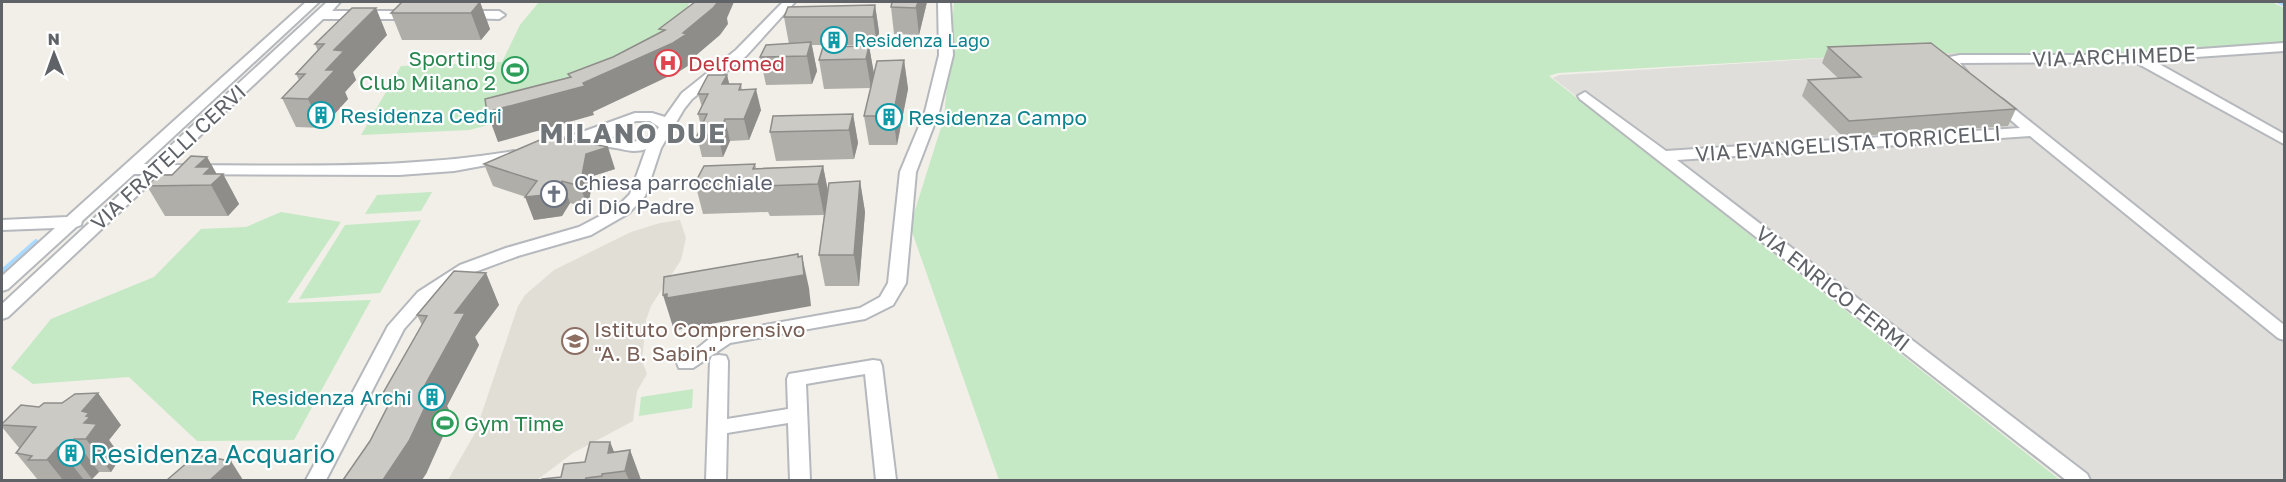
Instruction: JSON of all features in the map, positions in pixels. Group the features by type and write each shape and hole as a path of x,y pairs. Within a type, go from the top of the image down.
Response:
{"street":[{"name":"VIA FRATELLI CERVI","path":"2,285 313,2"},
{"name":"VIA FRATELLI CERVI","path":"2,313 334,2"},
{"path":"559,146 640,117 687,96 741,53 789,2"},
{"path":"686,363 700,356 719,340 865,313 892,296 897,283 908,172 932,112 946,55 944,2"},
{"path":"320,15 431,15"},
{"path":"454,15 499,15"},
{"name":"VIA ARCHIMEDE","path":"1969,79 1949,61 1960,59 2138,58 2284,47"},
{"path":"2138,58 2284,140"},
{"path":"1986,94 2065,155 2284,334"},
{"path":"316,480 397,326 417,303 438,286 475,265 604,222 637,196 662,132 687,96"},
{"name":"VIA ENRICO FERMI","path":"1585,96 2080,480"},
{"path":"640,117 659,119 662,132"},
{"path":"609,142 607,133 613,127"},
{"name":"VIA EVANGELISTA TORRICELLI","path":"1665,156 2030,130"},
{"path":"124,174 246,178 293,170 426,169 483,162 559,146 609,142 627,148 639,147 662,132"},
{"path":"627,148 645,171"},
{"path":"2,225 95,225"},
{"path":"2,232 67,226"},
{"path":"716,480 719,361"},
{"path":"800,480 796,379 873,366 885,480"},
{"path":"717,428 798,414"}],"shaded area":[{"path":"2284,42 2284,480 2062,480 1553,78 1559,75 1906,53 2122,53"},
{"name":"Istituto Comprensivo \"A. B. Sabin\"","path":"680,220 686,238 681,260 651,306 646,320 642,361 647,374 637,391 633,421 573,453 537,480 448,480 475,433 518,306 525,295 554,270 631,232 660,223"}],"green space":[{"name":"Sporting Club Milano 2","path":"539,2 704,2 689,3 686,14 662,51 549,109 469,130 361,135 401,66 502,62 520,25"},
{"path":"954,2 2272,2 2284,8 2284,42 2122,53 1906,53 1558,73 1549,76 2060,480 999,480 910,226 944,118"},
{"path":"432,192 421,211 365,214 377,195"},
{"path":"281,212 341,222 287,303 371,300 294,440 197,441 129,377 33,384 11,368 51,319 154,277 201,229 246,227"},
{"path":"421,220 380,293 299,299 345,225"},
{"path":"693,389 692,408 639,416 641,397"}],"building":[{"path":"402,2 480,2 471,13 391,13"},
{"path":"695,2 718,2 683,33 687,34 673,43 583,83 585,86 487,112 485,99 571,77 568,74 613,57 665,30 659,29"},
{"path":"892,2 918,2 916,8 891,7"},
{"path":"875,5 873,17 784,17 788,7"},
{"path":"352,8 376,8 334,50 344,51 326,70 335,70 308,99 282,98 305,74 296,74 324,44 315,44"},
{"path":"811,42 807,56 760,57 766,45"},
{"path":"1931,43 2016,109 1849,121 1808,80 1861,77 1828,47"},
{"path":"869,46 866,59 819,60 823,47"},
{"path":"904,60 893,116 864,116 877,61"},
{"path":"708,75 727,75 722,84 741,84 739,90 756,89 744,119 725,119 718,135 697,136 707,114 698,114 708,94 698,94"},
{"path":"853,114 849,130 770,132 773,116"},
{"path":"549,136 608,147 586,154 580,186 562,181 554,194 525,197 537,181 484,164"},
{"path":"191,156 207,157 196,167 211,167 204,174 223,174 211,185 147,186 158,175 172,175"},
{"path":"755,164 753,169 823,166 818,184 763,186 764,181 695,183 704,166"},
{"path":"860,181 854,255 819,255 829,183"},
{"path":"798,254 798,257 802,256 804,275 667,298 667,294 663,295 664,277"},
{"path":"454,271 486,273 455,313 465,313 425,385 436,384 409,441 383,480 343,480 370,441 394,394 382,395 427,316 417,315"},
{"path":"98,393 82,411 89,413 86,416 90,417 84,423 97,424 86,439 74,439 67,446 58,447 47,460 28,460 32,456 16,453 36,427 2,425 21,405 39,407 44,403 62,403 75,394"},
{"path":"590,442 610,442 608,453 630,450 625,471 602,474 602,476 585,480 541,480 561,477 564,464 585,462"},
{"path":"196,455 231,461 210,480 167,480"}],"waterway":[{"path":"2278,2 2284,5"},
{"path":"2,271 36,241"}],"place":[{"name":"Residenza Lago","path":"834,40"},
{"name":"Delfomed","path":"668,63"},
{"name":"Sporting Club Milano 2","path":"515,70"},
{"name":"Residenza Cedri","path":"321,115"},
{"name":"Residenza Campo","path":"889,117"},
{"name":"Chiesa parrocchiale di Dio Padre","path":"554,194"},
{"name":"Istituto Comprensivo \"A. B. Sabin\"","path":"575,341"},
{"name":"Residenza Archi","path":"432,397"},
{"name":"Gym Time","path":"445,423"},
{"name":"Residenza Acquario","path":"71,453"}],"district":[{"name":"MILANO DUE","path":"633,133"}]}
